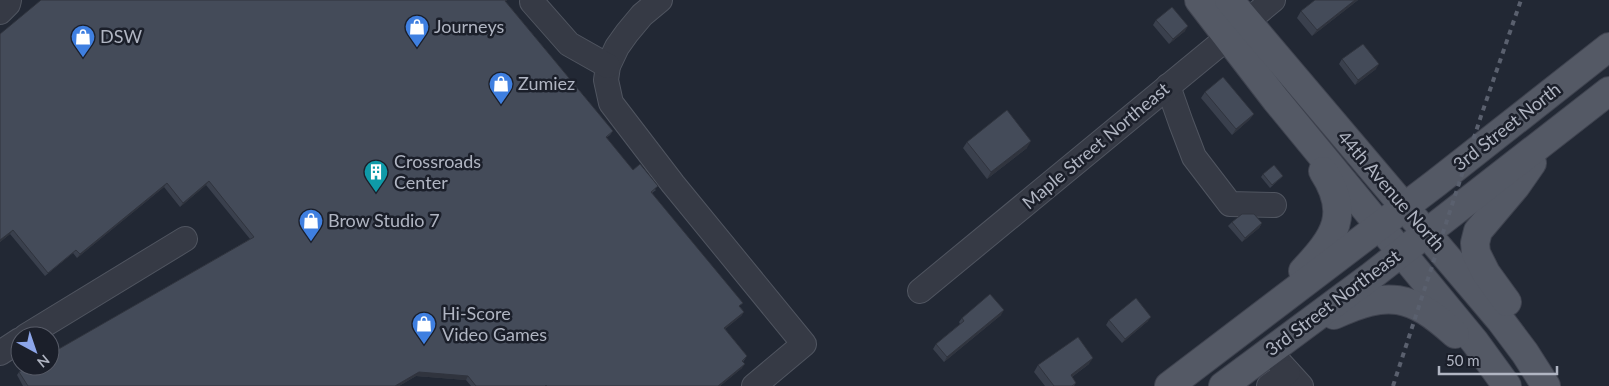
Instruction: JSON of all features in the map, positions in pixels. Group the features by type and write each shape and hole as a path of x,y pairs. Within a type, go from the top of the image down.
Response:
{"main road":[{"name":"44th Avenue North","path":"1199,0 1237,29 1405,207 1501,321 1525,353 1546,386"},
{"name":"44th Avenue North","path":"1229,0 1237,29 1259,77 1475,342 1506,386"},
{"name":"3rd Street North","path":"1405,207 1609,47"},
{"path":"1199,364 1295,278 1322,249 1334,230 1336,223 1338,205 1332,185 1259,77"},
{"name":"3rd Street Northeast","path":"1223,386 1402,252 1609,91"},
{"path":"1549,139 1516,186 1478,231 1475,243 1476,253 1486,273 1536,342 1563,386"},
{"name":"3rd Street Northeast","path":"1169,386 1405,207"},
{"path":"1270,352 1316,324 1350,308 1371,301 1392,299 1410,303 1438,319 1473,350 1506,386"}],"street":[{"path":"0,12 8,4 9,0"},
{"path":"660,0 642,15 617,47 608,66 607,88 615,110 683,197 804,344 754,386"},
{"name":"Maple Street Northeast","path":"920,292 1273,0"},
{"path":"532,2 570,44 608,66"},
{"path":"1168,86 1194,157 1230,204 1274,205"},
{"path":"42,326 185,239"},
{"path":"1269,386 1294,379 1270,352"}],"building":[{"name":"Crossroads Center","path":"41,0 507,0 505,1 613,131 606,137 633,170 640,164 658,186 651,192 743,303 739,306 744,312 724,328 747,356 742,361 745,364 718,386 476,386 468,376 419,372 395,386 28,386 22,376 60,376 60,348 254,237 209,181 183,203 167,183 80,254 76,250 48,273 13,230 0,240 0,34"},
{"path":"1315,0 1355,0 1317,30 1301,11"},
{"path":"1172,7 1188,26 1173,39 1156,20"},
{"path":"1363,44 1379,64 1358,80 1342,59"},
{"path":"1223,77 1254,114 1236,129 1205,92"},
{"path":"1007,110 1031,141 991,172 967,142"},
{"path":"1274,165 1283,176 1272,185 1263,174"},
{"path":"1242,214 1254,214 1262,223 1245,238 1232,222"},
{"path":"990,294 1004,310 947,357 936,344 964,321 962,318"},
{"path":"1136,298 1151,317 1125,339 1109,320"},
{"path":"1078,337 1093,358 1071,375 1076,383 1072,386 1054,386 1038,365"}],"railway":[{"path":"1393,386 1521,0"}],"place":[{"name":"Journeys","path":"417,48"},
{"name":"DSW","path":"83,58"},
{"name":"Zumiez","path":"501,105"},
{"name":"Crossroads Center","path":"376,193"},
{"name":"Brow Studio 7","path":"311,242"},
{"name":"Hi-Score Video Games","path":"424,345"}]}
